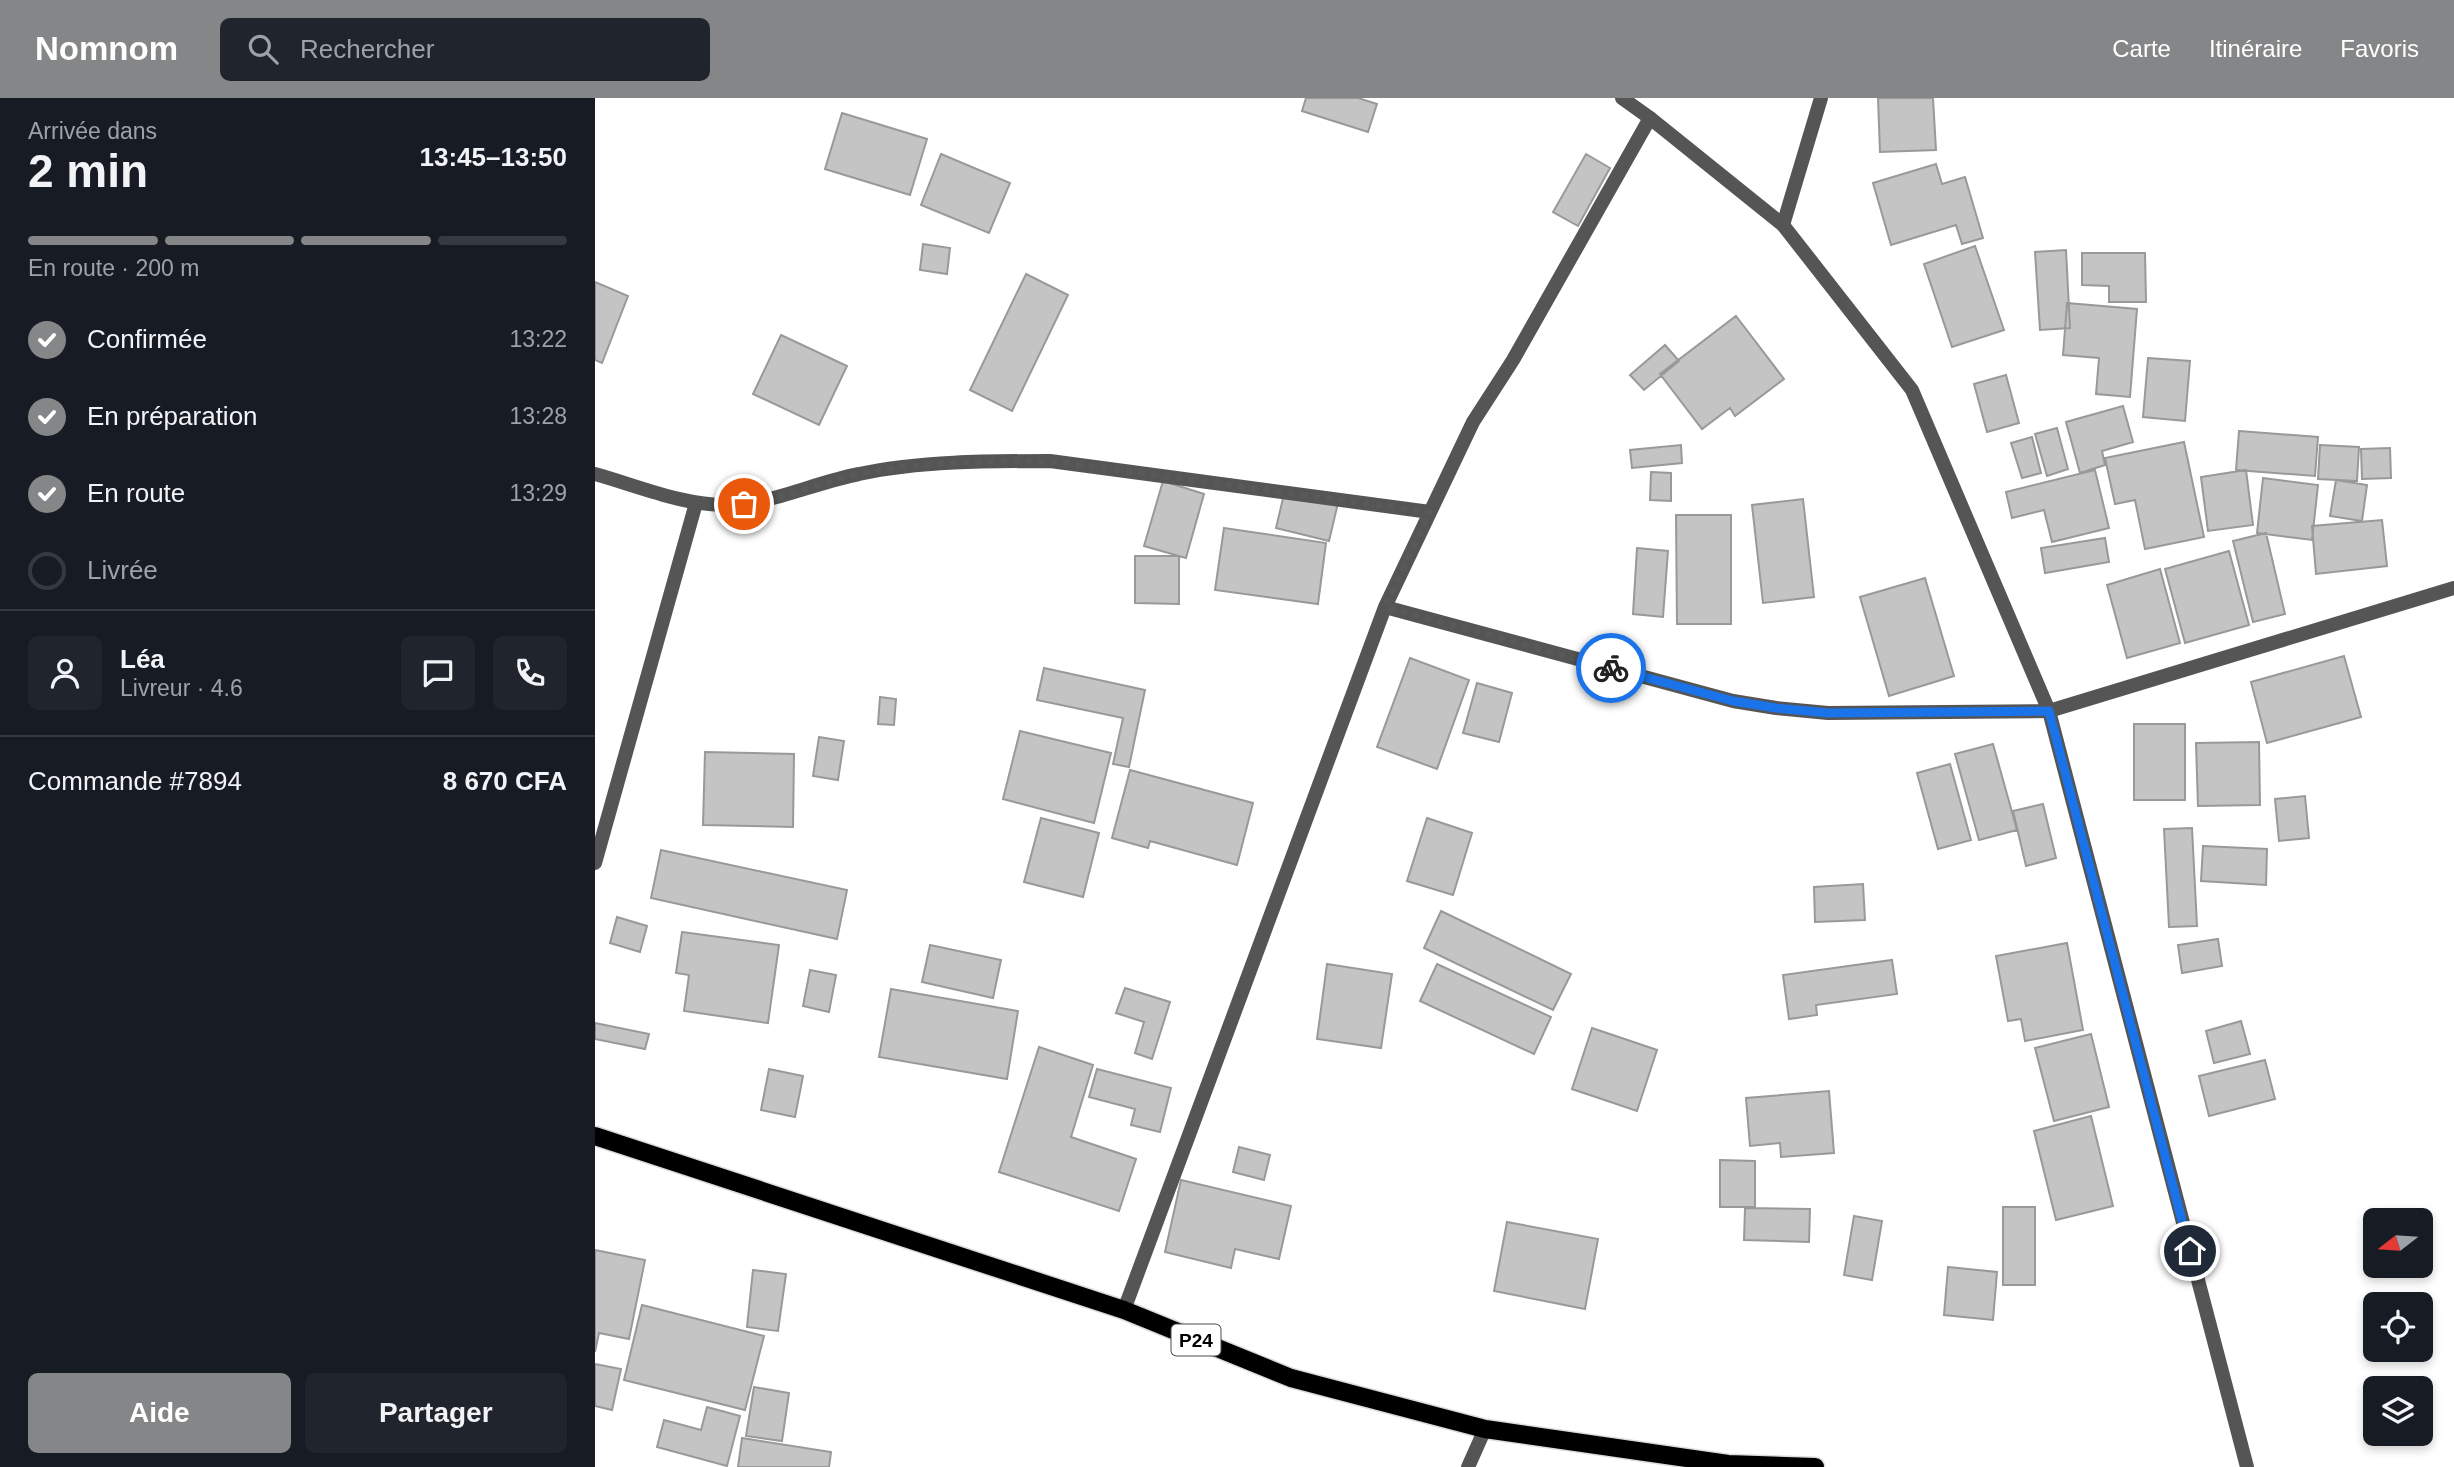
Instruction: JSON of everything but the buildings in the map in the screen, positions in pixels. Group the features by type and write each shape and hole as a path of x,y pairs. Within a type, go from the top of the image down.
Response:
{"main road":[{"name":"P24","path":"595,1136 1123,1310 1291,1378 1485,1429 1727,1464 1815,1467"}],"street":[{"path":"1622,98 1783,225 1912,390 2049,711 2247,1467"},
{"path":"1783,225 1821,98"},
{"path":"1123,1310 1385,607 1473,422 1513,360 1650,118"},
{"path":"595,474 696,503 729,505 759,502 821,482 899,467 1050,461 1430,512"},
{"path":"595,863 696,503"},
{"path":"1385,607 1733,701 1776,708 1828,713 2049,711 2454,588"},
{"path":"1468,1467 1485,1429"}],"way so far":[{"path":"744,504 759,502 821,482 899,467 1050,461 1430,512 1385,607 1611,668"}],"route":[{"path":"1611,668 1733,701 1776,708 1828,713 2049,711 2190,1251"}]}
